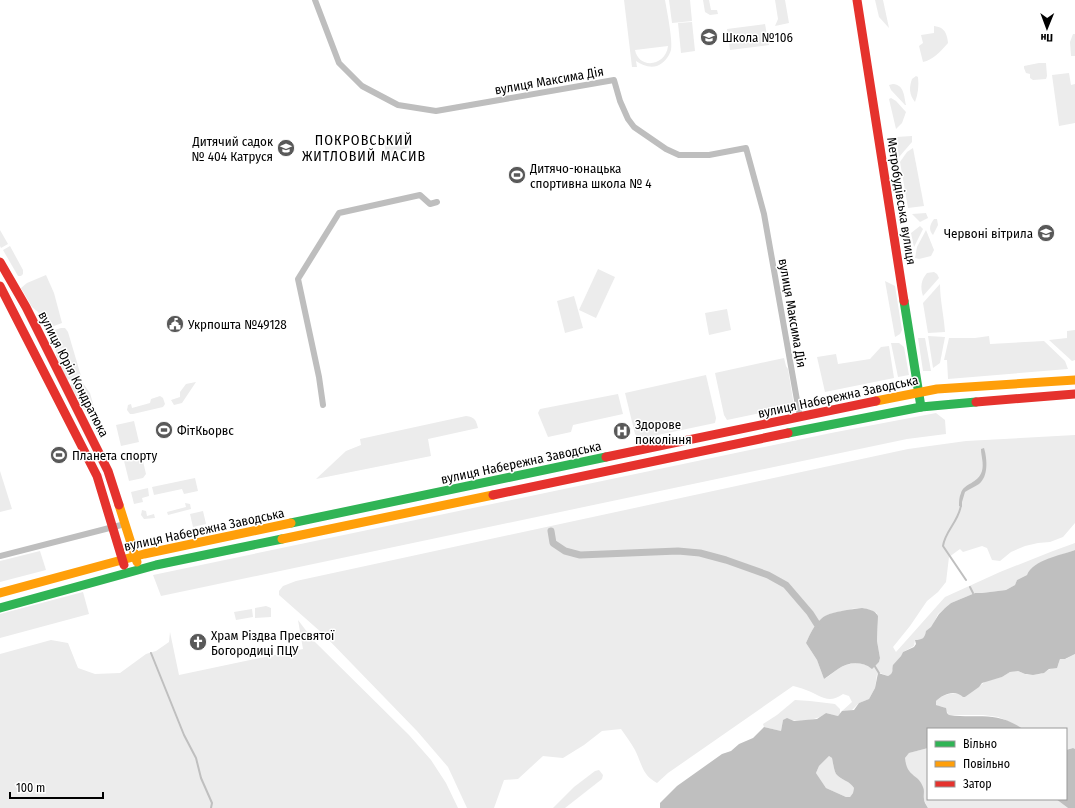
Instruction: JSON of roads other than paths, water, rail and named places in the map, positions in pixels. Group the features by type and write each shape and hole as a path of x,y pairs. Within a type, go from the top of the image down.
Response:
{"main road":[{"name":"Метробудівська вулиця","path":"858,0 921,407"},
{"name":"вулиця Юрія Кондратюка","path":"0,262 26,307 108,471 139,569"},
{"name":"вулиця Юрія Кондратюка","path":"0,286 97,476 126,573"},
{"path":"47,378 58,373"},
{"name":"вулиця Набережна Заводська","path":"0,593 135,556 919,392 941,389 1075,380"},
{"name":"вулиця Набережна Заводська","path":"0,608 139,569 745,442 921,407 1075,394"},
{"path":"473,485 476,499"}],"street":[{"name":"вулиця Максима Дія","path":"315,0 339,63 362,86 398,105 436,111 614,80 625,113 634,127 666,149 679,155 709,155 746,148 764,214 800,417"},
{"path":"323,405 298,279 339,213 420,195 430,204 437,202"},
{"path":"0,556 126,524"}],"waterway":[{"path":"961,505 958,516 946,536 943,546 966,580"},
{"path":"551,531 553,543 565,551 580,555 678,551 700,553 726,560 768,575 786,585 810,613 817,624"},
{"path":"970,587 973,593"},
{"path":"151,653 184,735 196,758 201,778 212,803 211,808"},
{"path":"874,665 879,673"}],"place":[{"name":"Школа №106","path":"709,37"},
{"name":"Дитячий садок № 404 Катруся","path":"286,148"},
{"name":"Дитячо-юнацька спортивна школа № 4","path":"517,175"},
{"name":"Червоні вітрила","path":"1046,233"},
{"name":"Укрпошта №49128","path":"175,324"},
{"name":"ФiтКьорвс","path":"164,430"},
{"name":"Здорове покоління","path":"622,431"},
{"name":"Планета спорту","path":"59,455"},
{"name":"Храм Різдва Пресвятої Богородиці ПЦУ","path":"198,642"}],"district":[{"name":"ПОКРОВСЬКИЙ ЖИТЛОВИЙ МАСИВ","path":"364,148"}]}
